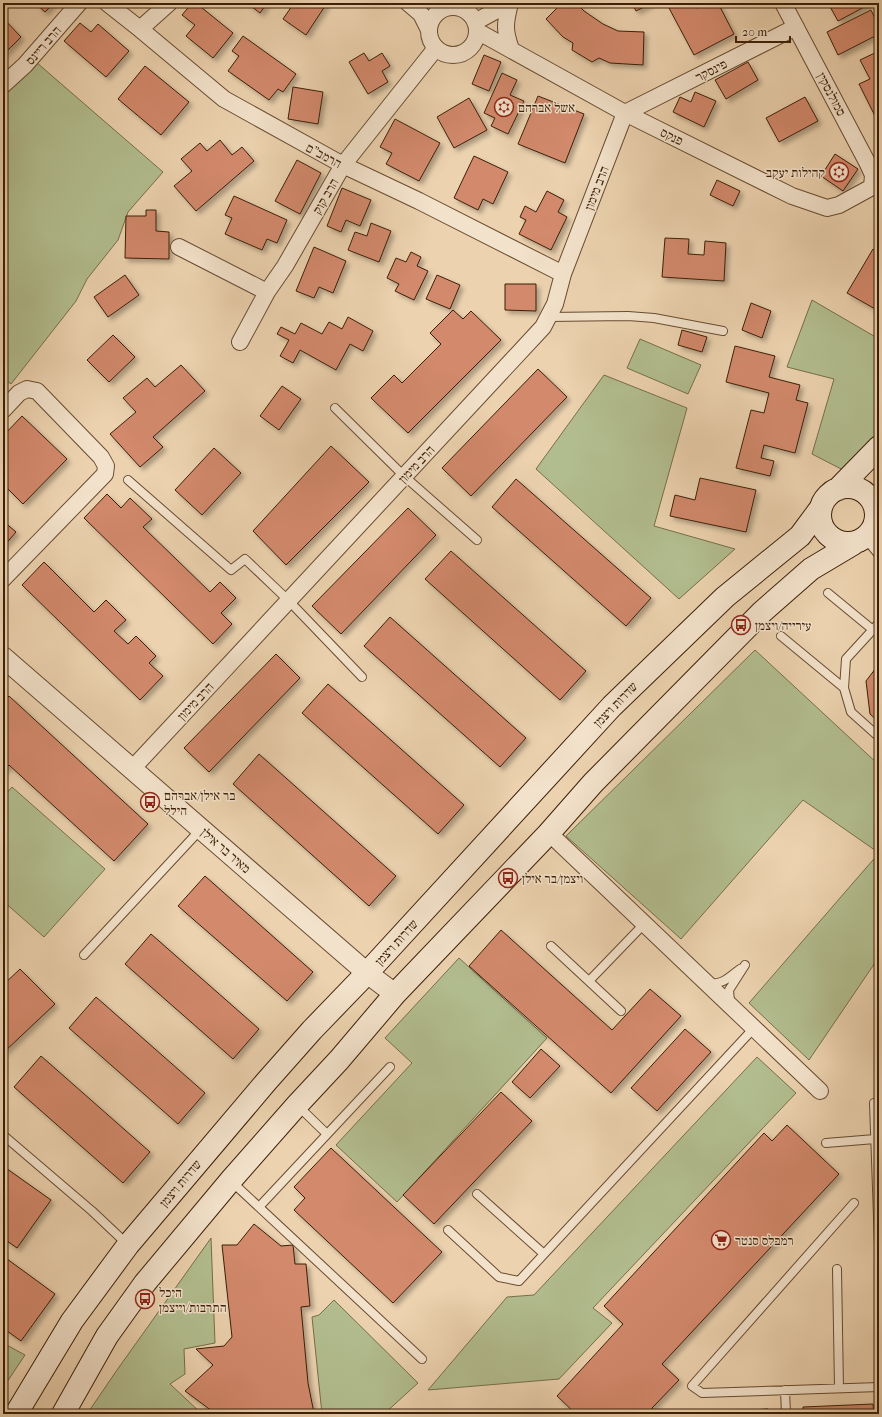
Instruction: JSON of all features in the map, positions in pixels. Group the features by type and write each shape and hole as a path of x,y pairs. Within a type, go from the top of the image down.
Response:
{"main road":[{"path":"838,489 879,447"},
{"path":"63,1414 107,1336 137,1295 231,1180 339,1060 395,994 549,833 593,783 762,612 811,569 859,541 875,526 878,508 869,496 862,491 846,487 830,493 824,500 820,509 819,518 822,527 827,535 835,541 844,544 859,541"},
{"name":"שדרות ויצמן","path":"16,1414 72,1321 128,1245 312,1030 612,706 725,597 800,536 820,509"}],"street":[{"name":"הרב ריינס","path":"3,85 25,66 79,3"},
{"name":"הרמב\"ם","path":"107,3 224,99 343,166 419,201 563,274"},
{"path":"140,29 168,3"},
{"path":"408,3 421,14 430,38 436,48 447,54 459,54 472,46 476,39 476,26 470,15 454,5 435,15 430,22 428,30"},
{"path":"476,26 510,3"},
{"path":"510,3 506,22 506,34 511,49"},
{"name":"סמולנסקין","path":"783,3 867,162 876,186"},
{"name":"פנקס","path":"476,26 511,49 626,113 792,196 827,208 839,205 876,186"},
{"name":"פינסקר","path":"626,113 796,27"},
{"name":"הרב קוק","path":"240,342 267,292 285,266 343,166 436,48"},
{"name":"הרב מימון","path":"132,769 543,327 555,304 563,274 626,113"},
{"path":"179,248 267,292"},
{"path":"3,410 19,392 27,389 37,391 101,457 106,466 104,474 3,579"},
{"name":"מאיר בר אילן","path":"5,664 132,769 366,973 395,994"},
{"path":"549,833 820,1091"}],"lane":[{"path":"548,317 628,316 654,318 723,331"},
{"path":"334,408 404,476 477,540"},
{"path":"128,480 231,570 245,559 289,601 362,677"},
{"path":"859,541 879,555"},
{"path":"828,594 873,630"},
{"path":"879,623 846,659 844,688 851,712 879,737"},
{"path":"781,636 844,688"},
{"path":"84,955 201,829"},
{"path":"589,981 644,924"},
{"path":"551,946 621,1011"},
{"path":"706,982 717,984 722,982 745,965 729,990 728,997 731,1007"},
{"path":"448,1230 499,1277 519,1281 754,1028"},
{"path":"259,1207 390,1067"},
{"path":"874,1102 879,1245"},
{"path":"297,1105 327,1134"},
{"path":"3,1135 92,1211 128,1245"},
{"path":"826,1143 875,1139"},
{"path":"231,1180 422,1359"},
{"path":"477,1194 544,1254"},
{"path":"854,1203 692,1386 702,1393 879,1387"},
{"path":"837,1269 839,1388"},
{"path":"785,1390 786,1414"}],"green space":[{"path":"36,62 163,172 128,212 118,240 87,279 76,301 11,384 3,378 3,93"},
{"path":"812,300 879,339 879,436 845,471 812,454 834,379 787,367"},
{"path":"640,339 701,365 688,394 627,368"},
{"path":"604,375 687,408 654,526 735,549 679,599 536,469"},
{"path":"755,650 879,765 879,853 803,800 681,939 566,836"},
{"path":"12,787 105,869 44,937 3,901 3,797"},
{"path":"879,853 879,957 809,1060 749,1003"},
{"path":"459,958 547,1038 397,1202 336,1145 412,1063 385,1038"},
{"path":"757,1057 796,1093 593,1308 612,1323 559,1379 428,1390 507,1297 534,1295"},
{"path":"211,1238 215,1343 184,1349 185,1374 170,1384 202,1414 87,1414 117,1370"},
{"path":"334,1300 418,1383 384,1414 322,1414 312,1317 319,1315"},
{"path":"3,1343 25,1355 3,1388"}],"building":[{"path":"35,3 54,3 45,12"},
{"path":"192,3 196,3 233,33 213,58 186,36 195,25 182,15"},
{"path":"247,3 267,3 260,13"},
{"path":"294,3 327,3 306,35 283,19"},
{"path":"562,3 576,3 584,11 603,24 618,31 644,32 643,65 610,63 599,58 592,62 572,50 573,43 563,37 546,19"},
{"path":"632,3 652,3 636,11"},
{"path":"679,3 694,3 696,8 707,3 718,3 734,34 694,55 669,8"},
{"path":"828,3 867,3 868,5 838,21"},
{"path":"871,10 879,27 879,34 838,55 827,32"},
{"path":"3,18 21,37 3,55"},
{"path":"80,23 91,32 98,24 129,51 106,77 64,41"},
{"path":"243,36 296,74 283,92 278,89 269,100 228,71 239,56 232,51"},
{"path":"879,51 879,116 876,118 859,84 870,79 860,60"},
{"path":"364,53 369,61 382,53 390,66 382,71 388,82 368,94 349,62"},
{"path":"484,55 501,62 489,91 472,84"},
{"path":"748,62 758,80 726,99 715,80"},
{"path":"145,66 189,102 161,135 118,99"},
{"name":"אשל אברהם","path":"502,73 517,80 510,95 524,101 508,134 491,126 495,118 484,113"},
{"path":"293,87 323,92 318,124 288,119"},
{"path":"695,92 716,101 704,127 673,112 680,97 691,102"},
{"path":"538,96 584,114 565,163 518,144"},
{"path":"805,97 818,121 779,142 766,118"},
{"path":"469,98 487,130 454,148 437,117"},
{"path":"395,119 440,143 419,181 386,164 392,153 380,147"},
{"path":"220,140 232,155 242,147 254,161 196,211 174,186 192,171 181,159 200,143 207,151"},
{"name":"קהילות יעקב","path":"835,154 858,169 843,191 821,176"},
{"path":"474,156 508,172 493,204 483,199 478,210 454,198"},
{"path":"297,160 321,173 300,214 275,201"},
{"path":"717,180 740,191 733,206 710,195"},
{"path":"342,188 371,200 360,226 346,220 341,232 327,226"},
{"path":"547,191 564,200 558,212 567,217 551,250 519,234 526,220 520,217 525,206 536,212"},
{"path":"234,196 287,220 277,243 267,239 262,250 225,234 232,218 225,215"},
{"path":"146,210 156,210 156,231 169,232 169,259 125,258 126,216 146,216"},
{"path":"371,223 391,231 379,262 348,250 355,232 367,236"},
{"path":"665,238 689,239 688,254 704,255 705,241 726,243 724,281 662,277"},
{"path":"314,247 346,261 333,293 319,287 314,298 296,291"},
{"path":"873,249 879,253 879,306 877,310 847,293"},
{"path":"411,252 421,257 417,266 428,271 414,300 395,291 399,284 387,278 396,258 406,262"},
{"path":"125,275 139,295 108,317 94,297"},
{"path":"437,275 460,285 450,309 426,299"},
{"path":"505,284 536,284 536,311 505,310"},
{"path":"751,303 771,311 762,338 742,330"},
{"path":"453,310 463,319 471,311 501,340 408,433 371,398 394,375 402,383 441,344 430,333"},
{"path":"348,317 373,331 363,351 350,344 336,370 300,350 293,363 280,356 289,340 277,334 281,327 295,334 301,323 322,334 329,322 342,329"},
{"path":"682,330 707,337 702,352 678,345"},
{"path":"113,335 135,357 109,382 87,360"},
{"path":"735,346 775,356 769,377 800,385 796,400 808,403 795,453 764,445 761,458 774,461 770,476 736,468 751,410 764,413 769,393 726,382"},
{"path":"181,365 205,391 153,437 163,447 140,467 110,434 136,412 123,398 147,378 155,387"},
{"path":"538,369 567,397 471,496 442,468"},
{"path":"282,386 301,399 279,430 260,416"},
{"path":"22,416 67,459 23,504 3,484 3,436"},
{"path":"331,446 369,482 286,565 253,531"},
{"path":"214,448 241,473 202,515 175,490"},
{"path":"700,478 756,490 746,532 670,516 675,495 695,500"},
{"path":"516,479 651,598 626,626 492,507"},
{"path":"107,494 121,508 130,498 152,519 143,527 210,592 220,582 236,598 221,613 232,624 213,644 84,518"},
{"path":"408,508 436,535 341,634 312,606"},
{"path":"3,521 16,532 3,547"},
{"path":"451,551 586,671 560,700 425,579"},
{"path":"44,562 94,612 106,600 126,620 114,631 128,644 136,636 156,656 149,663 163,676 140,700 22,585"},
{"path":"390,617 526,738 500,767 364,646"},
{"path":"276,654 300,678 209,772 184,748"},
{"path":"879,664 879,722 870,714 866,681"},
{"path":"328,684 464,805 438,834 302,713"},
{"path":"9,696 148,824 114,861 9,765 3,772 3,702"},
{"path":"259,754 396,876 369,906 233,784"},
{"path":"205,876 313,972 287,1001 178,906"},
{"path":"501,930 612,1030 650,989 681,1016 611,1093 469,966"},
{"path":"151,934 259,1029 233,1059 125,964"},
{"path":"20,969 55,1004 3,1053 3,985"},
{"path":"96,997 205,1093 178,1124 69,1028"},
{"path":"685,1029 711,1052 657,1111 631,1088"},
{"path":"541,1049 560,1066 530,1098 512,1082"},
{"path":"41,1056 150,1152 123,1183 14,1087"},
{"path":"501,1092 532,1121 434,1224 403,1195"},
{"name":"רמבלס סנטר","path":"787,1125 839,1174 662,1364 679,1380 652,1408 653,1414 576,1414 557,1396 623,1324 604,1306 764,1133 772,1141"},
{"path":"331,1148 442,1252 393,1303 294,1210 305,1198 294,1187"},
{"path":"3,1166 51,1200 17,1248 3,1238"},
{"path":"254,1224 281,1246 293,1245 295,1264 306,1264 310,1306 301,1307 308,1383 314,1413 312,1414 216,1414 185,1391 213,1365 196,1349 224,1346 232,1337 222,1245 237,1245"},
{"path":"3,1256 55,1294 21,1341 3,1328"},
{"path":"873,1404 874,1414 803,1414 803,1407"},
{"path":"768,1409 768,1414 697,1414 697,1413"}],"place":[{"name":"אשל אברהם","path":"504,107"},
{"name":"קהילות יעקב","path":"839,172"},
{"name":"עירייה/ויצמן","path":"741,625"},
{"name":"בר אילן/אברהם הילל","path":"150,802"},
{"name":"ויצמן/בר אילן","path":"508,878"},
{"name":"רמבלס סנטר","path":"721,1240"},
{"name":"היכל התרבות/וייצמן","path":"145,1299"}]}
